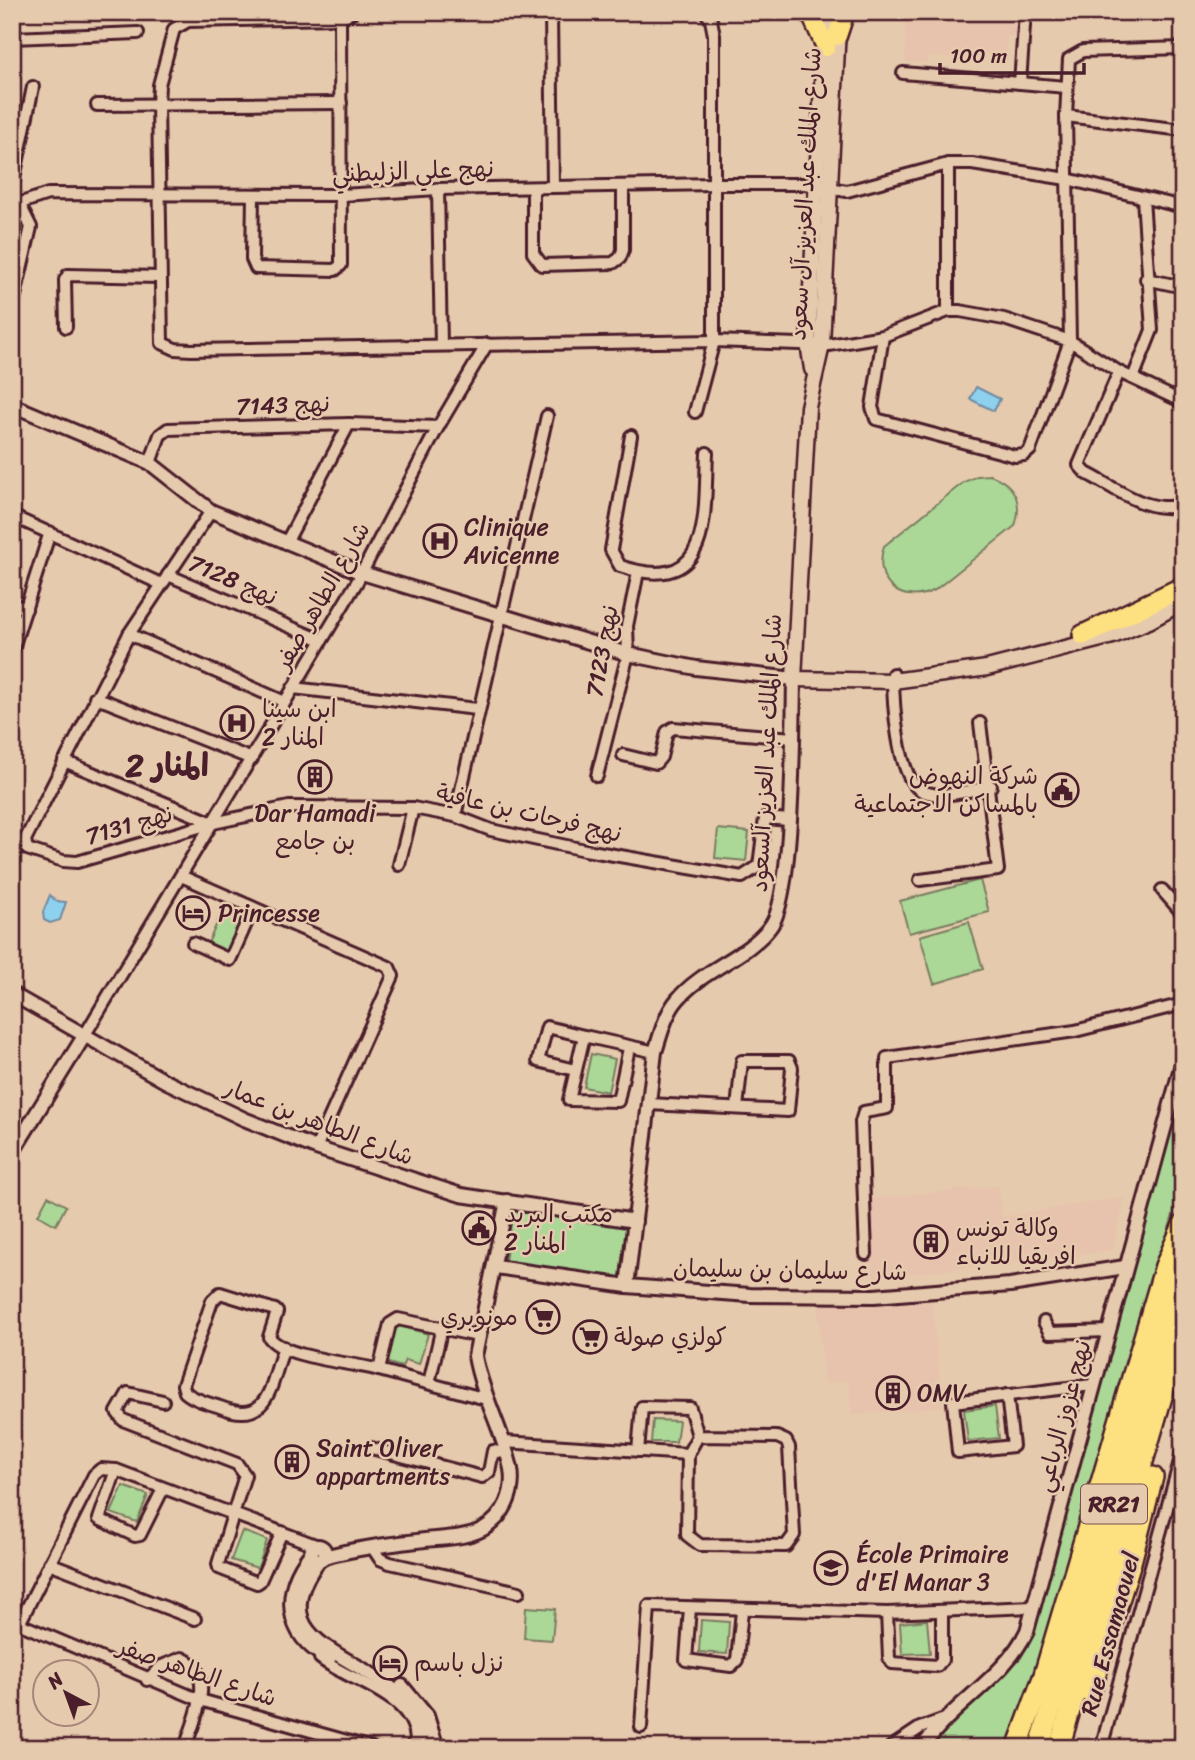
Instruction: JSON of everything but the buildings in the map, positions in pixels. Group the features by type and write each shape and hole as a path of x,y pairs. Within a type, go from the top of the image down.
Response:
{"highway":[{"path":"810,12 832,42"},
{"path":"832,42 845,12"},
{"path":"1083,635 1183,587"},
{"path":"1017,1748 1048,1662 1165,1266 1183,1225"},
{"name":"RR21","path":"1038,1748 1092,1577 1183,1258"},
{"name":"RR21","path":"1059,1748 1183,1325"},
{"path":"1073,1748 1131,1562 1165,1427 1165,1387"}],"main road":[{"name":"شارع الملك عبد العزيز آل سعود","path":"826,12 832,42"},
{"name":"شارع الملك عبد العزيز آل سعود","path":"813,377 832,42 838,12"},
{"name":"شارع الملك عبد العزيز آلسعود","path":"794,679 806,439 813,377"},
{"path":"893,677 1021,653 1183,603"},
{"path":"794,679 893,677 987,668 1113,636 1183,603"}],"street":[{"path":"353,12 340,18 183,22 174,29 159,85 158,104 162,343 175,349 191,350 714,341 815,344 883,336 948,312 978,312 1070,341 1119,372 1183,402"},
{"path":"551,12 553,187"},
{"path":"695,412 714,341 713,26 706,12"},
{"path":"1020,83 1025,12"},
{"path":"253,196 252,259 256,268 335,270 343,261 340,18"},
{"path":"12,38 138,33"},
{"path":"883,336 872,407 873,416 1015,456 1024,455 1036,441 1070,341 1066,116 1069,59 1076,53 1183,48"},
{"path":"903,73 1066,87"},
{"path":"12,188 33,87"},
{"path":"97,105 341,103"},
{"path":"1066,116 1183,130"},
{"path":"948,164 948,312"},
{"name":"نهج علي الزليطني","path":"16,206 38,195 48,194 341,195 438,189 714,184 865,187 948,164 1000,167 1067,179 1183,207"},
{"path":"533,188 534,258 542,265 613,263 620,258 623,250 623,186"},
{"path":"438,189 441,345"},
{"path":"1133,378 1152,330 1146,279 1143,198"},
{"path":"12,309 31,228 16,206"},
{"path":"66,327 65,280 68,275 159,277"},
{"path":"1146,279 1183,287"},
{"name":"شارع الطاهر صفر","path":"12,1153 362,573 438,426 487,344"},
{"path":"1119,372 1079,465 1086,473 1152,507 1165,509 1183,505"},
{"path":"12,405 150,463 211,511 362,573 628,654 739,675 794,679"},
{"path":"455,816 477,709 547,416"},
{"path":"286,543 349,424"},
{"name":"نهج 7143","path":"150,463 160,435 168,429 349,424 438,426"},
{"path":"631,436 611,550 620,566 638,572 653,574 681,569 698,550 707,453"},
{"path":"211,511 128,634 64,761 213,822"},
{"name":"نهج 7128","path":"12,516 321,640"},
{"path":"12,651 50,532"},
{"name":"نهج 7123","path":"597,776 628,654 627,625 638,572"},
{"path":"12,604 26,609"},
{"path":"128,634 285,702"},
{"path":"893,677 902,761 912,783 923,792 936,794 989,787"},
{"name":"شارع الملك عبد العزيز آلسعود","path":"628,1286 655,1052 667,1016 677,1000 744,951 772,925 782,899 789,820 794,679"},
{"path":"293,688 477,709"},
{"path":"95,696 252,759"},
{"path":"920,880 998,870 980,723"},
{"path":"623,755 656,763 662,757 667,732 673,728 793,737"},
{"name":"نهج 7131","path":"64,761 25,840 24,845 30,851 63,861 77,862 213,822"},
{"name":"نهج فرحات بن عافية","path":"213,822 289,807 413,808 455,816 505,833 697,872 742,877 759,866 765,818 789,820"},
{"path":"398,865 413,808"},
{"path":"181,876 389,967 392,971 393,976 316,1148"},
{"path":"1162,890 1183,914"},
{"path":"193,943 230,960 253,908"},
{"name":"شارع الطاهر بن عمار","path":"12,994 86,1033 166,1081 244,1119 316,1148 461,1195 635,1222"},
{"path":"866,1254 860,1122 864,1112 887,1108 887,1058 1075,1031 1183,1004"},
{"path":"575,1070 538,1061 547,1027 655,1052"},
{"path":"584,1036 569,1100 615,1102 629,1048"},
{"name":"نهج عزوز الرباعي","path":"922,1748 942,1720 1017,1652 1034,1607 1092,1385 1183,1060"},
{"path":"649,1104 788,1111 792,1068 789,1061 742,1061 737,1108"},
{"path":"15,1623 94,1475 101,1469 116,1470 282,1532 319,1552 469,1534 491,1524 506,1505 511,1490 505,1447 486,1399 475,1356 496,1267 507,1201"},
{"name":"شارع سليمان بن سليمان","path":"496,1267 628,1286 750,1295 874,1296 1010,1285 1125,1267"},
{"path":"284,1347 265,1401 250,1414 239,1415 185,1392 183,1385 212,1301 220,1293 275,1310 277,1312 269,1337 284,1347 486,1399"},
{"path":"379,1370 394,1321 403,1319 478,1336"},
{"path":"1044,1322 1050,1333 1108,1331"},
{"path":"429,1383 442,1327"},
{"path":"1007,1395 1013,1446 958,1452 953,1402 1007,1395 1092,1385"},
{"path":"163,1401 128,1393 117,1412 123,1420 237,1464 245,1475 218,1564 227,1572 257,1583 266,1573 282,1532"},
{"path":"638,1451 641,1409 646,1406 690,1408 698,1436 688,1454 685,1530 696,1543 783,1547 790,1542 794,1535 789,1447 786,1441 777,1437 698,1436"},
{"path":"371,1448 482,1477 489,1472 493,1451 505,1447 688,1454"},
{"name":"Rue Essamaouel","path":"1101,1748 1183,1450"},
{"path":"116,1470 99,1519 104,1524 135,1536 140,1535 163,1489"},
{"path":"372,1547 380,1559 390,1563 519,1592"},
{"path":"319,1552 297,1576 291,1611 298,1634 327,1664 382,1693 399,1707 415,1734 416,1741 410,1748"},
{"path":"319,1552 303,1589 301,1615 316,1641 396,1688 420,1724 425,1748"},
{"path":"49,1563 195,1619"},
{"path":"641,1727 649,1606 742,1611 887,1613 1034,1607"},
{"path":"690,1608 686,1660 731,1666 737,1660 742,1611"},
{"path":"887,1613 889,1658 892,1664 937,1666 942,1663 942,1611"},
{"name":"شارع الطاهر صفر","path":"15,1623 200,1700 372,1748"},
{"path":"314,1651 391,1691 410,1707"},
{"path":"148,1680 162,1666 181,1658 193,1663 199,1672 200,1700 185,1748"},
{"path":"348,1660 389,1677 407,1690 427,1716 437,1748"},
{"path":"890,1748 920,1728 942,1720"}],"shaded area":[{"path":"905,12 1004,12 1004,18 1017,19 1016,36 1007,36 1006,61 989,60 989,53 958,51 957,58 927,57 926,63 905,62"},
{"path":"998,1186 1002,1217 1125,1197 1112,1250 1007,1264 873,1277 870,1199"},
{"path":"932,1302 942,1406 852,1415 849,1381 824,1384 818,1303"}],"green space":[{"path":"990,475 1006,483 1015,495 1018,509 1015,526 935,590 911,595 892,588 882,570 884,546 964,482 977,476"},
{"path":"718,829 749,832 746,861 715,858"},
{"path":"980,880 989,912 909,933 900,901"},
{"path":"227,901 246,910 227,952 208,943"},
{"path":"969,922 983,969 934,984 920,936"},
{"path":"591,1054 615,1059 608,1092 584,1087"},
{"path":"1183,1079 1183,1182 1047,1633 1014,1733 1006,1748 927,1748 967,1705 1021,1658 1034,1629"},
{"path":"48,1196 66,1206 56,1225 38,1215"},
{"path":"513,1211 627,1227 621,1278 505,1261"},
{"path":"396,1325 428,1334 419,1364 405,1360 402,1367 385,1362"},
{"path":"995,1406 999,1438 968,1441 964,1410"},
{"path":"653,1420 679,1421 676,1442 651,1442"},
{"path":"123,1486 148,1495 137,1522 111,1513"},
{"path":"242,1531 267,1540 258,1568 231,1560"},
{"path":"526,1607 555,1609 552,1640 524,1638"},
{"path":"701,1620 729,1622 727,1654 699,1652"},
{"path":"927,1620 930,1653 902,1654 900,1623"}],"water":[{"path":"976,387 1000,399 994,411 970,399"},
{"path":"50,895 56,901 66,902 60,920 50,923 44,920 43,912"}],"place":[{"name":"Clinique Avicenne","path":"440,541"},
{"name":"ابن سينا المنار 2","path":"237,723"},
{"name":"Dar Hamadi بن جامع","path":"315,777"},
{"name":"شركة النهوض بالمساكن الاجتماعية","path":"1062,790"},
{"name":"Princesse","path":"193,913"},
{"name":"مكتب البريد المنار 2","path":"479,1228"},
{"name":"وكالة تونس افريقيا للانباء","path":"931,1242"},
{"name":"مونوبري","path":"543,1317"},
{"name":"كولزي صولة","path":"590,1337"},
{"name":"OMV","path":"893,1393"},
{"name":"Saint Oliver appartments","path":"292,1462"},
{"name":"École Primaire d'El Manar 3","path":"831,1568"},
{"name":"نزل باسم","path":"390,1663"}],"district":[{"name":"المنار 2","path":"167,765"}]}
